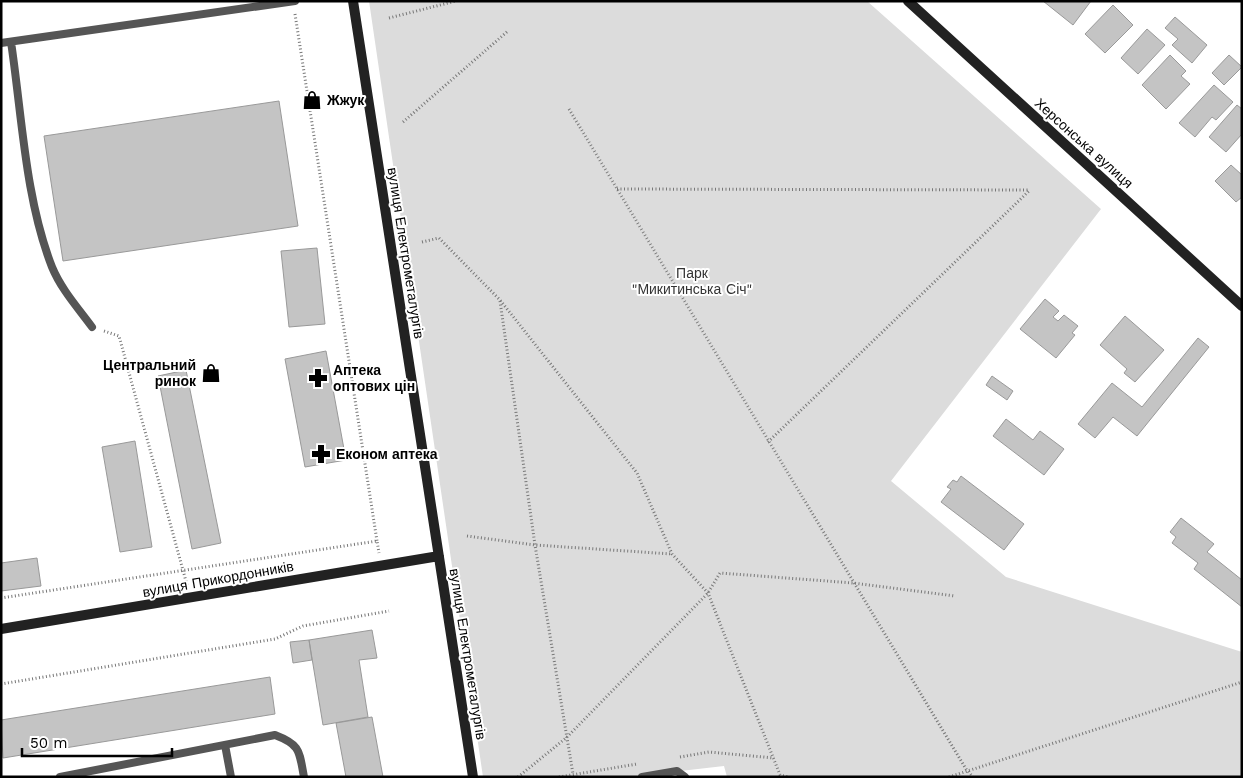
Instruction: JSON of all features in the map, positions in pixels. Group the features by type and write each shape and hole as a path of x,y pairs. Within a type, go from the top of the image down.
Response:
{"main road":[{"name":"вулиця Електрометалургів","path":"353,1 473,777"},
{"name":"Херсонська вулиця","path":"908,1 1242,306"},
{"name":"вулиця Прикордонників","path":"1,629 439,556"}],"lane":[{"path":"1,44 294,1"},
{"path":"11,42 34,202 52,267 62,286 92,327"},
{"path":"60,777 275,735 291,741 299,752 304,777"},
{"path":"225,745 231,777"},
{"path":"642,777 677,771 685,777"}],"path":[{"path":"294,1 381,566"},
{"path":"389,18 456,1"},
{"path":"403,122 508,31"},
{"path":"569,109 853,583 966,769 973,777"},
{"path":"616,189 1030,190 768,442"},
{"path":"422,242 439,238 500,300 637,473 672,554 708,593 780,775 788,777"},
{"path":"500,300 535,545 573,774"},
{"path":"92,327 119,336 191,598"},
{"path":"468,536 535,545 672,554"},
{"path":"1,598 376,541"},
{"path":"518,777 566,738 708,593 720,573 853,583 955,596"},
{"path":"1,684 275,639 303,626 389,611"},
{"path":"949,777 966,769 1242,682"}],"green space":[{"name":"Парк \"Микитинська Січ\"","path":"369,1 867,1 1101,209 891,481 1006,577 1242,652 1242,777 727,777 724,766 628,777 483,777"}],"building":[{"path":"1043,1 1091,1 1073,25"},
{"path":"1113,5 1133,25 1105,53 1085,34"},
{"path":"1175,17 1207,45 1192,63 1172,45 1178,39 1165,28"},
{"path":"1147,29 1165,45 1138,74 1121,58"},
{"path":"1170,55 1186,71 1181,76 1190,84 1166,109 1142,85"},
{"path":"1229,55 1242,67 1224,85 1212,73"},
{"path":"1214,85 1233,102 1216,120 1212,117 1195,137 1179,123"},
{"path":"279,101 298,226 63,261 44,136"},
{"path":"1237,105 1242,109 1242,134 1226,152 1209,137"},
{"path":"1231,165 1242,175 1242,197 1236,202 1215,181"},
{"path":"317,248 325,324 289,327 281,251"},
{"path":"1045,299 1059,311 1053,317 1058,321 1064,315 1078,326 1072,333 1075,335 1056,358 1020,329"},
{"path":"1125,316 1164,350 1135,382 1124,373 1127,369 1100,345"},
{"path":"1198,338 1209,347 1137,436 1113,417 1095,438 1078,424 1112,383 1142,407"},
{"path":"326,351 346,460 305,467 285,359"},
{"path":"186,370 221,543 192,549 158,376"},
{"path":"992,376 1013,391 1007,400 986,385"},
{"path":"1006,419 1033,440 1040,431 1064,449 1044,475 993,436"},
{"path":"135,441 152,547 120,552 102,447"},
{"path":"961,476 1024,524 1004,550 941,502 951,489 947,487 953,480 957,482"},
{"path":"1181,518 1214,544 1207,552 1242,580 1242,607 1194,569 1198,563 1172,543 1176,537 1170,532"},
{"path":"37,558 41,586 1,591 1,563"},
{"path":"372,630 377,658 359,660 368,717 323,725 309,640"},
{"path":"309,640 312,660 293,663 290,642"},
{"path":"270,677 275,714 3,758 1,720"},
{"path":"372,717 383,777 346,777 336,723"}],"place":[{"name":"Жжук","path":"312,100"},
{"name":"Центральний ринок","path":"211,373"},
{"name":"Аптека оптових цін","path":"318,378"},
{"name":"Економ аптека","path":"321,454"}]}
